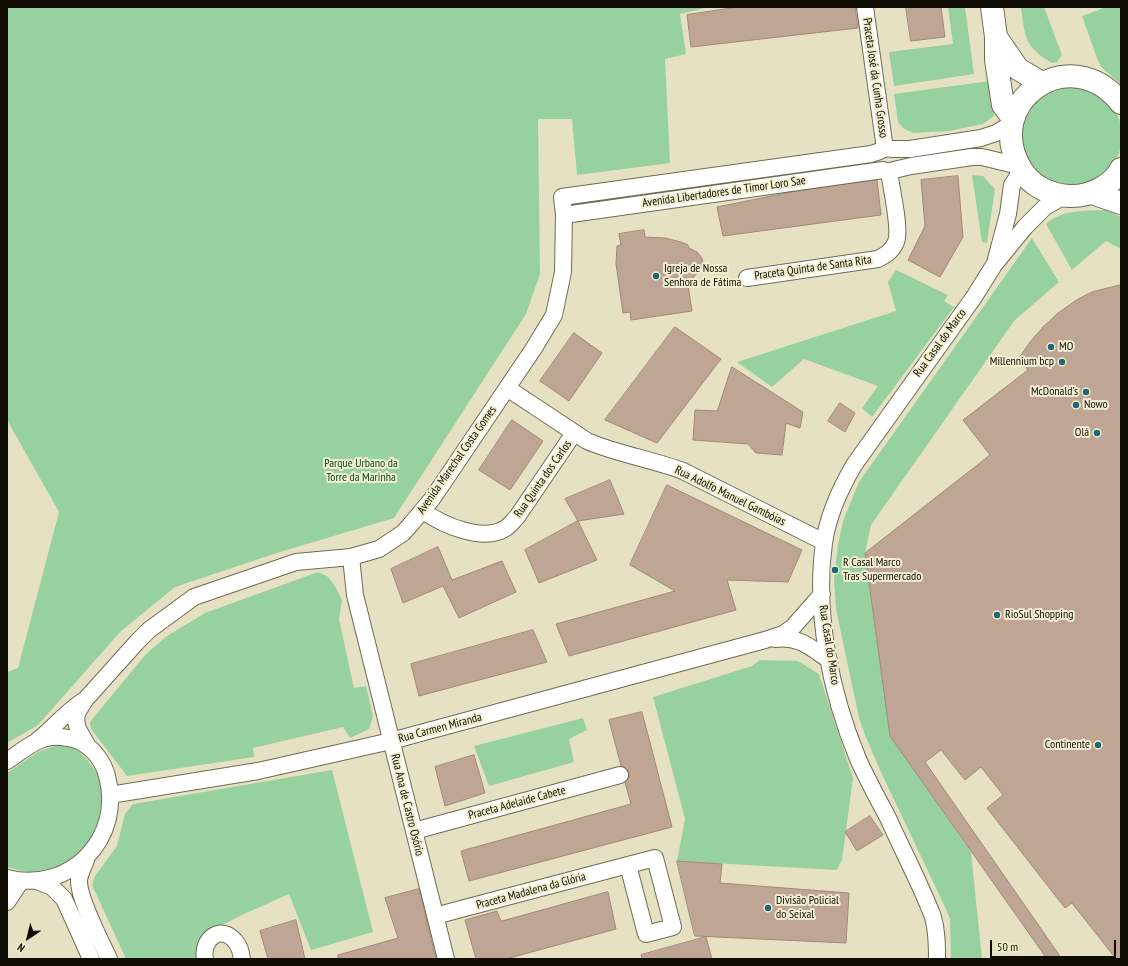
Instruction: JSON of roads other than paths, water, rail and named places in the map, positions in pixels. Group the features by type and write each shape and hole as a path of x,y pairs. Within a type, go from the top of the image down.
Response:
{"main road":[{"path":"992,7 996,37 996,60 1003,105 1012,121"},
{"path":"996,37 1018,70 1042,83"},
{"path":"1121,103 1114,94 1103,85 1090,79 1074,76 1058,77 1042,83 1024,98 1012,121 1011,144 1015,158 1021,168 1032,182 1047,192 1059,195 1083,195 1121,203"},
{"path":"1083,195 1106,185 1119,173 1121,169"}],"street":[{"name":"Praceta José da Cunha Grosso","path":"865,7 886,149"},
{"name":"Avenida Libertadores de Timor Loro Sae","path":"562,196 871,154 886,149 910,149 982,138 996,133 1012,121"},
{"path":"886,149 896,151 900,161 898,166 889,170"},
{"name":"Avenida Libertadores de Timor Loro Sae","path":"564,215 972,157 982,157 1021,168"},
{"name":"Rua Casal do Marco","path":"994,265 1007,221 1012,185 1021,168"},
{"name":"Praceta Quinta de Santa Rita","path":"747,278 878,259 886,256 892,250 896,242 897,230 889,170"},
{"name":"Rua Casal do Marco","path":"937,959 936,934 933,918 910,864 859,759 840,706 824,632 822,569 824,542 832,511 842,485 854,465 974,297 994,265 1025,227 1045,207 1059,199 1083,195"},
{"name":"Avenida Marechal Costa Gomes","path":"87,745 79,733 76,720 77,713 85,700 149,630 194,597 296,562 351,557 379,549 403,533 423,511 507,388 554,315 564,272 564,215 562,196"},
{"name":"Rua Adolfo Manuel Gambóias","path":"507,388 574,433 595,444 683,471 824,542"},
{"name":"Rua Quinta dos Carlos","path":"423,511 442,523 483,534 499,532 506,528 517,517 574,433"},
{"name":"Rua Ana de Castro Osório","path":"351,557 355,595 446,959"},
{"name":"Rua Carmen Miranda","path":"110,794 258,771 392,741 765,640 783,634 794,627 822,594"},
{"name":"Rua Carmen Miranda","path":"765,640 784,638 793,639 808,646 829,660"},
{"name":"Avenida Marechal Costa Gomes","path":"34,743 48,732 72,708 85,700"},
{"path":"7,761 34,743 44,739 60,737 72,738 87,745 99,758 108,781 110,794 110,809 105,829 100,840 87,857 63,874 47,880 22,880"},
{"name":"Praceta Adelaide Cabete","path":"414,831 620,775"},
{"path":"87,857 79,887 84,903 109,959"},
{"name":"Praceta Madalena da Glória","path":"435,916 628,865"},
{"path":"7,902 22,880"},
{"path":"22,880 52,887 64,900 91,959"},
{"path":"205,959 204,954 206,944 213,936 223,934 235,940 239,946 242,959"}],"place":[{"name":"Igreja de Nossa Senhora de Fátima","path":"656,276"},
{"name":"MO","path":"1051,347"},
{"name":"Millennium bcp","path":"1062,362"},
{"name":"McDonald's","path":"1086,392"},
{"name":"Nowo","path":"1076,405"},
{"name":"Olá","path":"1097,433"},
{"name":"R Casal Marco Tras Supermercado","path":"835,570"},
{"name":"RioSul Shopping","path":"997,615"},
{"name":"Continente","path":"1098,745"},
{"name":"Divisão Policial do Seixal","path":"768,908"}],"park label":[{"name":"Parque Urbano da Torre da Marinha","path":"361,471"}]}
